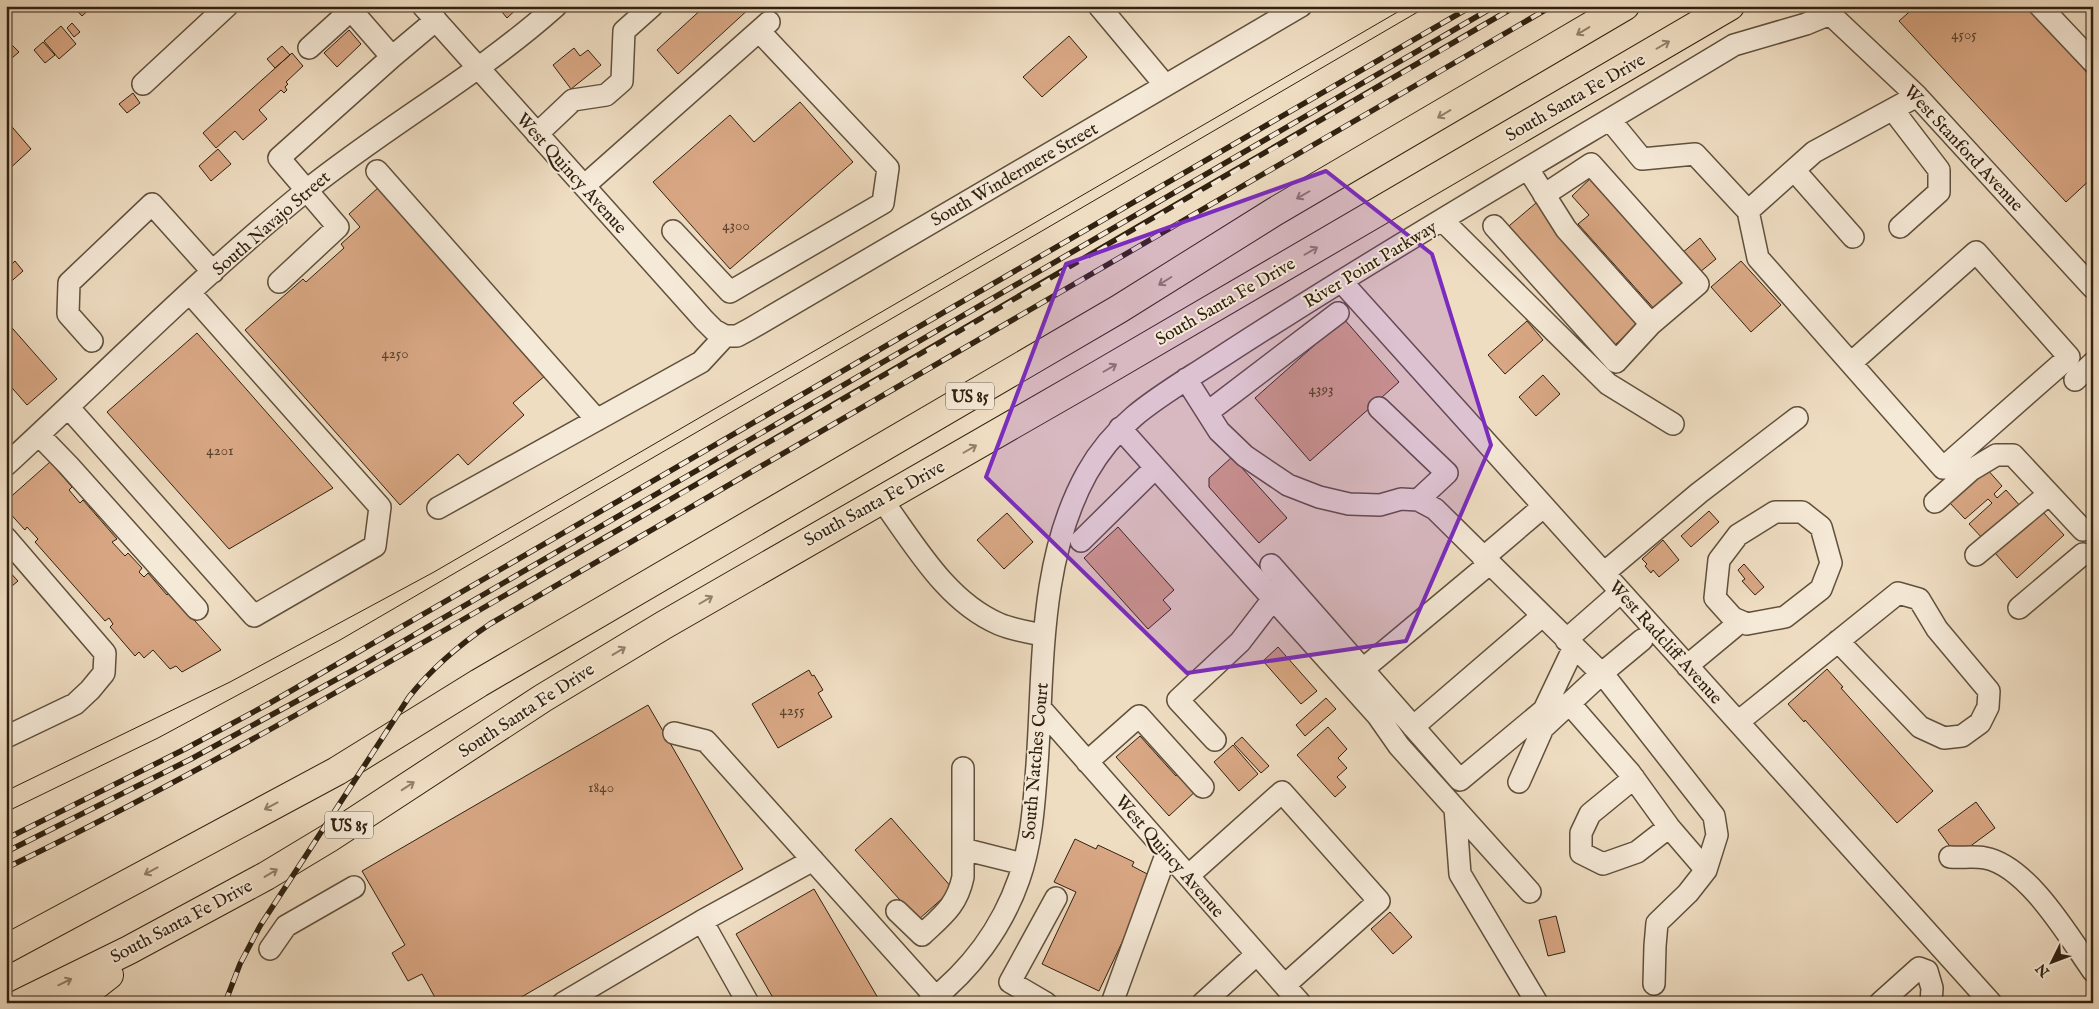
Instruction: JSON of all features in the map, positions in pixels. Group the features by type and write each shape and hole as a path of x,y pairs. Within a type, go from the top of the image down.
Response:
{"highway":[{"name":"US 85","path":"10,945 337,770 479,683 1119,309 1274,212 1626,6"},
{"name":"South Santa Fe Drive","path":"21,1003 129,950 226,898 329,838 606,659 1730,6"},
{"path":"73,1003 103,979 226,898"}],"street":[{"path":"143,84 226,6"},
{"name":"South Navajo Street","path":"6,465 190,293 306,191 368,143 510,45 556,6"},
{"path":"537,134 573,100 606,95 622,81 624,32 652,6"},
{"path":"1099,6 1165,85"},
{"name":"South Windermere Street","path":"725,336 737,336 750,329 1301,6"},
{"path":"2040,6 2093,62"},
{"path":"309,48 351,10 392,57"},
{"name":"West Stanford Avenue","path":"1832,10 1917,96 2092,284"},
{"name":"River Point Parkway","path":"1043,635 1054,569 1072,501 1110,439 1147,404 1341,281 1734,45 1806,24 1832,10"},
{"path":"279,282 338,228 279,158 392,57 430,13"},
{"name":"West Quincy Avenue","path":"430,13 704,320 714,330 725,336"},
{"path":"584,186 764,27 888,168 883,202 730,292 673,231"},
{"path":"1748,211 1814,152 1917,96"},
{"path":"1893,110 1939,170 1939,192 1900,227"},
{"path":"1610,120 1642,159 1695,154 1748,211 1758,258 1943,468 2069,357 1976,252 1851,363"},
{"path":"1494,226 1616,362 1651,324 1698,284 1592,164 1544,195"},
{"path":"1528,169 1566,229 1651,324"},
{"path":"1794,170 1854,237"},
{"path":"377,171 597,420"},
{"path":"92,341 68,314 69,283 152,204 214,272"},
{"path":"1442,220 1608,384 1673,424"},
{"name":"West Radcliff Avenue","path":"1341,281 1991,1003"},
{"path":"68,407 254,616 375,546 380,507 190,293"},
{"path":"1208,412 1338,313"},
{"path":"438,508 702,362 725,336"},
{"path":"2074,380 2093,363"},
{"path":"1186,379 1219,430 1245,456 1288,485 1319,497 1349,504 1380,505 1401,499 1418,500 1435,509 1601,674 1714,816 1717,835 1706,870 1688,893 1657,923 1654,984"},
{"path":"1379,408 1447,473 1418,500"},
{"path":"1604,573 1699,493 1797,418"},
{"path":"1120,428 1378,716 1399,746 1530,892"},
{"path":"38,435 69,466 197,609"},
{"path":"1934,502 1970,470 1996,456 2013,455 2049,494 2088,526 2088,560 2019,608"},
{"path":"1081,541 1155,468"},
{"path":"1976,555 2049,494"},
{"path":"882,500 930,566 975,611 999,624 1043,635"},
{"path":"1362,670 1486,561 1537,512"},
{"path":"1775,512 1802,512 1821,527 1831,562 1821,589 1785,617 1748,624 1740,622 1733,618 1716,598 1719,560 1738,535 1775,512"},
{"path":"6,538 105,653 104,672 90,690 75,704 6,737"},
{"path":"1270,565 1460,780 1544,710 1570,643 1615,597"},
{"path":"1738,722 1838,641 1898,593 1919,599 1937,629 1989,691 1988,708 1980,723 1962,736 1944,738 1928,731 1920,727 1838,641"},
{"path":"1215,740 1178,700 1240,642 1273,599"},
{"path":"1413,727 1542,616"},
{"path":"1687,666 1740,622"},
{"name":"South Natches Court","path":"935,1001 962,973 992,933 1006,910 1023,864 1031,835 1041,709 1043,635"},
{"path":"1519,782 1543,728 1601,674 1642,640"},
{"path":"1569,703 1634,778 1669,826 1706,870"},
{"name":"West Quincy Avenue","path":"1041,709 1300,1003"},
{"path":"1087,762 1140,716 1203,787"},
{"path":"674,733 706,740 935,1001"},
{"path":"897,911 922,935 953,905 960,892 963,877 963,768"},
{"path":"1634,778 1590,814 1581,833 1581,853 1603,864 1637,852 1669,826"},
{"path":"1188,876 1282,792 1380,901 1285,986"},
{"path":"1455,808 1460,874 1536,1003"},
{"path":"962,849 1023,864"},
{"path":"1112,1003 1167,852"},
{"path":"1950,857 1985,858 2011,870 2044,902 2093,971"},
{"path":"563,1003 702,921 813,860"},
{"path":"270,949 286,926 354,887"},
{"path":"1046,1003 1010,982 1056,898"},
{"path":"702,921 748,1003"},
{"path":"1203,1003 1257,954"},
{"path":"1880,1003 1919,968 1927,971 1932,988 1931,1003"}],"highlighted area":[{"path":"1326,171 1432,254 1491,445 1406,641 1187,673 986,477 1066,264"}],"building":[{"path":"6,6 20,6 6,18"},
{"path":"73,6 93,6 82,16"},
{"path":"497,6 520,6 507,18"},
{"path":"705,6 751,7 678,74 657,50"},
{"path":"1916,6 2026,6 2093,79 2093,177 2066,202 1899,21"},
{"path":"72,23 80,32 74,37 67,28"},
{"path":"61,26 76,44 59,59 44,41"},
{"path":"349,30 361,44 337,67 324,53"},
{"path":"1069,36 1087,57 1042,97 1023,77"},
{"path":"43,42 55,55 45,63 34,50"},
{"path":"11,44 19,52 12,58 6,52 6,48"},
{"path":"282,46 290,55 275,68 267,59"},
{"path":"574,48 580,56 588,50 601,65 571,89 553,65"},
{"path":"292,53 303,66 286,82 288,84 285,87 287,90 284,93 281,90 259,110 267,119 243,140 235,131 216,148 203,133"},
{"path":"133,93 140,103 127,113 119,104"},
{"path":"800,102 853,162 730,269 653,182 730,115 754,142"},
{"path":"6,122 31,149 6,172"},
{"path":"218,149 231,164 211,181 199,166"},
{"path":"1593,176 1689,283 1657,312 1578,224 1589,215 1572,196"},
{"path":"379,187 546,375 513,403 524,415 468,465 458,454 400,505 245,330 303,279 306,282 344,248 341,244 360,227 349,214"},
{"path":"1536,203 1639,324 1609,350 1503,231"},
{"path":"1700,238 1716,259 1700,272 1682,253"},
{"path":"15,261 23,271 6,286 6,269"},
{"path":"1741,261 1781,305 1751,332 1711,287"},
{"path":"1344,319 1399,382 1310,461 1255,398"},
{"path":"6,321 57,379 27,405 6,381"},
{"path":"1527,321 1543,340 1505,374 1488,355"},
{"path":"197,333 333,488 229,549 107,412"},
{"path":"1543,375 1560,394 1536,416 1519,397"},
{"path":"1232,457 1287,518 1259,543 1209,487 1209,478"},
{"path":"50,462 72,487 69,490 80,503 83,500 117,539 112,542 125,556 128,553 142,568 139,572 144,577 148,573 167,595 169,592 221,650 182,672 176,666 170,669 153,650 144,658 139,652 135,656 110,627 113,624 109,618 105,621 35,542 38,539 27,527 25,530 6,509 6,501"},
{"path":"1986,468 2002,486 1994,494 1997,498 2006,490 2022,508 1985,541 1969,524 1992,503 1988,499 1965,519 1949,502"},
{"path":"1709,511 1719,522 1691,547 1681,536"},
{"path":"2042,511 2064,535 2017,578 1995,553"},
{"path":"1007,513 1033,542 1004,569 977,540"},
{"path":"1118,527 1174,590 1163,600 1171,609 1148,629 1084,558"},
{"path":"1663,540 1679,560 1659,577 1653,570 1651,573 1645,566 1647,564 1642,559"},
{"path":"1744,564 1764,587 1755,595 1742,581 1745,579 1738,570"},
{"path":"6,568 18,581 6,591"},
{"path":"1278,647 1317,691 1301,704 1263,661"},
{"path":"1827,669 1843,687 1841,688 1933,791 1897,823 1805,720 1804,722 1788,704"},
{"path":"809,670 823,690 818,693 832,717 778,748 752,704"},
{"path":"1326,698 1336,709 1305,736 1296,725"},
{"path":"648,705 743,869 511,1003 438,1003 422,974 408,981 392,953 405,945 362,871"},
{"path":"1328,727 1347,749 1338,758 1347,768 1337,777 1346,787 1335,797 1297,755"},
{"path":"1140,736 1176,776 1182,771 1198,789 1169,816 1116,757"},
{"path":"1242,737 1269,766 1261,773 1234,744"},
{"path":"1233,745 1258,774 1239,791 1214,762"},
{"path":"1976,802 1995,828 1957,856 1938,830"},
{"path":"891,818 953,889 918,920 855,850"},
{"path":"1075,839 1096,849 1098,845 1134,862 1132,866 1153,877 1099,991 1042,964 1076,892 1054,882"},
{"path":"814,889 878,998 869,1003 776,1003 736,934"},
{"path":"1390,912 1412,937 1393,954 1371,929"},
{"path":"1556,916 1565,952 1548,956 1539,920"}],"tram line":[{"path":"6,791 230,682 434,572 1408,6"},
{"path":"6,812 158,738 340,640 1428,6"}],"railway":[{"path":"6,839 185,749 270,703 1472,6"},
{"path":"6,852 191,759 359,667 1495,6"},
{"path":"6,868 239,747 391,661 955,335 1516,6"},
{"path":"225,1003 240,964 260,926 409,697 437,667 468,640 490,624 1552,6"}]}
